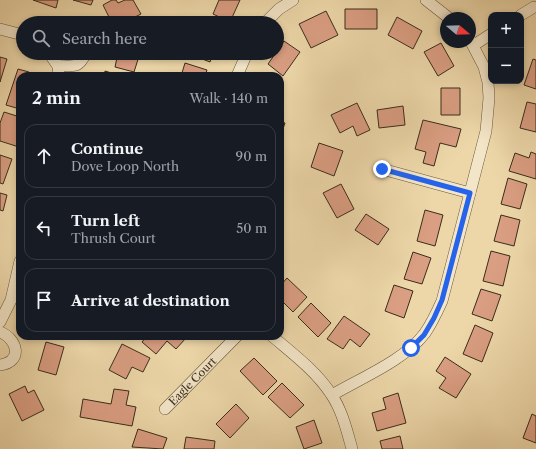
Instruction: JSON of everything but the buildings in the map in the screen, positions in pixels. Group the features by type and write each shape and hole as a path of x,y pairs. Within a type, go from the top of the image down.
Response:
{"street":[{"path":"272,16 279,9 293,0"},
{"path":"426,0 441,12"},
{"path":"524,13 534,7"},
{"path":"0,29 16,33"},
{"path":"476,40 488,35"},
{"path":"332,395 411,348 424,335 442,300 486,131 489,98 484,67 475,48"},
{"path":"53,60 58,71 76,65 82,60"},
{"path":"239,72 244,60"},
{"path":"382,169 470,193"},
{"path":"0,322 11,300 16,278"},
{"path":"0,332 10,337 15,346 15,354 12,360 7,364 0,365"},
{"name":"Eagle Court","path":"165,409 233,340"},
{"path":"277,340 310,369 332,395 345,426 352,449"}],"route":[{"path":"382,169 470,193 442,300 424,335 411,348"}]}
